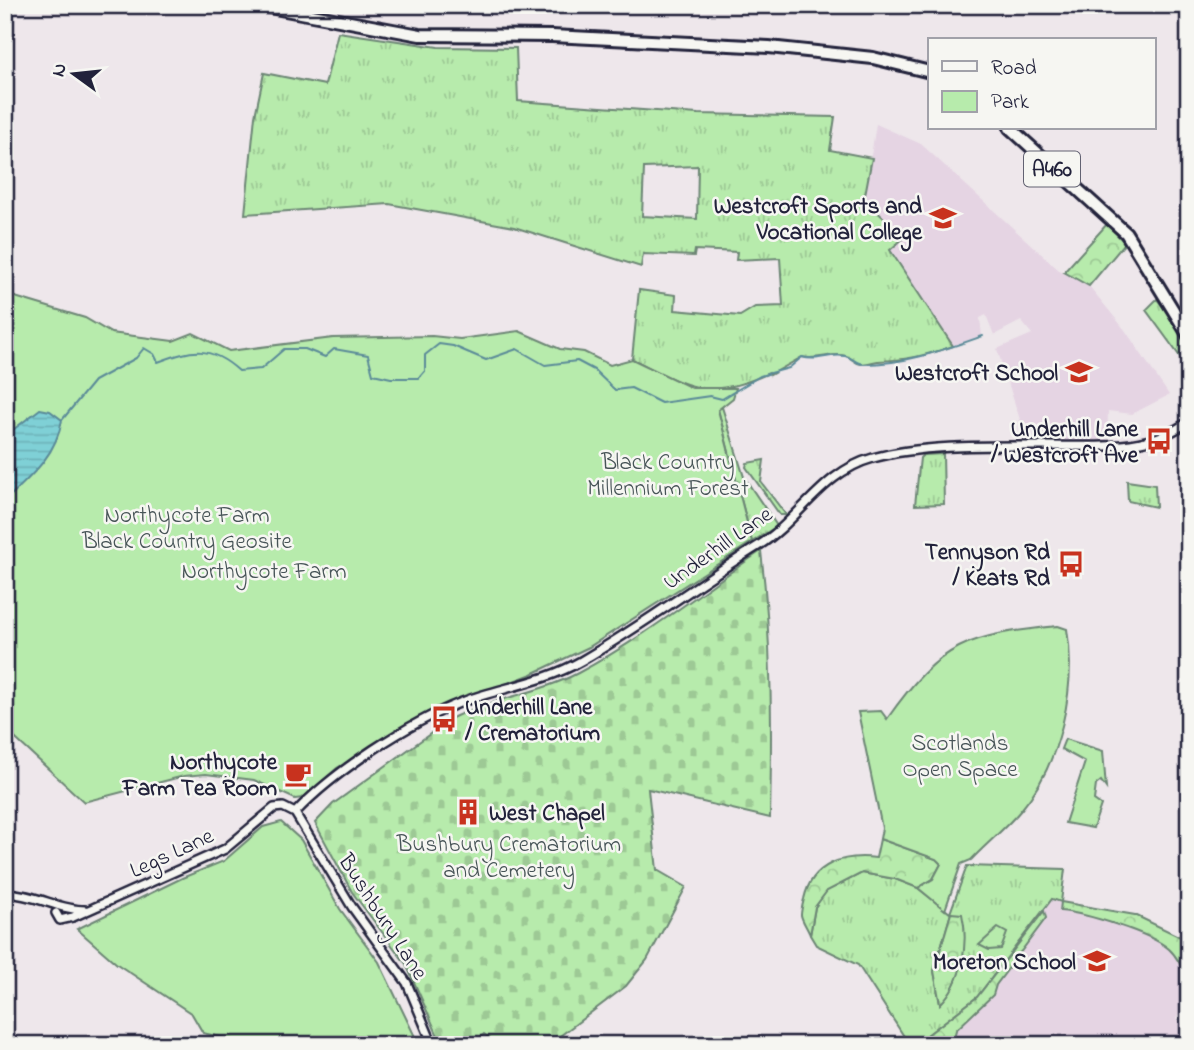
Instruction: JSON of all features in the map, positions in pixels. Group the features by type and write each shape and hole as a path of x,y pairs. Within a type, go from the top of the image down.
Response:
{"highway":[{"path":"258,5 420,35 571,37 769,47 886,60 928,71"},
{"name":"A460","path":"1012,130 1058,175 1121,228 1136,247 1161,295 1189,336"}],"street":[{"name":"Underhill Lane","path":"295,813 350,766 431,717 463,702 538,681 583,660 760,546 827,481 854,464 906,452 1024,446 1123,446 1155,439 1189,421"},
{"name":"Legs Lane","path":"93,910 61,910 58,919 93,910 225,849 274,808 295,813"},
{"name":"Bushbury Lane","path":"295,813 352,907 407,983 432,1045"},
{"path":"5,893 39,898 61,910"}],"shaded area":[{"name":"Westcroft Sports and Vocational College","path":"876,124 921,144 1060,271 1089,286 1125,330 1169,395 1132,414 1108,411 1107,441 1027,441 997,349 1032,334 1021,321 994,335 986,315 980,318 982,336 953,346 890,250 904,237 864,200"},
{"name":"Moreton School","path":"1052,899 1135,915 1189,941 1189,981 1184,989 1189,993 1189,1000 1176,1019 1189,1029 1189,1045 921,1045 918,1042 977,997"}],"green space":[{"path":"338,32 438,47 516,48 518,101 698,114 835,117 830,150 872,158 864,200 905,237 890,250 953,346 916,357 863,364 841,355 802,357 770,375 769,373 747,382 713,389 699,387 669,377 632,359 639,290 676,295 675,310 740,316 755,307 783,306 780,258 736,260 737,252 695,250 694,256 643,254 641,267 514,227 389,204 245,214 255,116 264,73 325,85","holes":["698,166 697,219 642,216 644,168"]},
{"path":"1107,224 1125,243 1089,286 1064,272"},
{"name":"Northycote Farm","path":"5,294 85,318 111,333 173,341 193,333 229,351 333,338 432,336 460,339 519,331 560,349 584,352 610,365 632,359 692,388 736,388 733,398 718,410 752,542 589,647 532,674 447,706 337,768 303,798 295,799 254,780 206,774 184,776 84,802 5,729"},
{"path":"1157,299 1189,343 1189,369 1146,310"},
{"path":"722,407 744,477 777,526 752,542 718,409"},
{"path":"943,454 944,504 915,505 920,458 923,455"},
{"path":"764,460 761,482 786,515 780,515 746,467 747,463"},
{"path":"1127,481 1155,485 1156,507 1128,501"},
{"name":"Bushbury Crematorium and Cemetery","path":"761,551 770,684 770,818 648,789 657,870 686,887 647,960 626,986 548,1045 498,1045 484,1034 472,1045 442,1045 406,964 352,892 315,823 333,804 452,718 578,673 648,630"},
{"name":"Scotlands Open Space","path":"1058,626 1067,629 1070,676 1062,724 1046,771 1021,810 971,860 961,864 945,910 918,888 933,879 941,864 936,859 880,839 882,828 858,712 881,711 887,719 924,673 959,647 1001,634"},
{"path":"1065,739 1103,751 1106,788 1101,781 1096,785 1094,800 1101,805 1093,828 1065,823 1085,762 1061,749"},
{"path":"281,822 301,840 340,909 379,962 419,1045 255,1045 203,1033 192,1014 117,964 77,929 182,878 224,861 263,827"},
{"path":"880,839 936,859 941,864 933,879 918,888 895,879 862,873 827,891 815,907 810,935 801,913 808,887 814,877 822,869 841,860 876,858"},
{"path":"967,866 1065,869 1061,902 1052,899 977,997 918,1042 907,1041 858,965 816,945 810,935 815,907 826,891 862,873 895,879 918,888 950,913","holes":["951,913 964,925 964,946 957,977 940,1004 934,971"]},
{"path":"1061,902 1135,915 1189,941 1188,983 1176,956 1160,943 1117,925 1060,911"},
{"path":"1044,911 1046,918 996,985 993,995 956,1030 952,1045 921,1045 918,1042 977,997"},
{"path":"951,913 962,914 964,950 954,985 940,1004 934,971"},
{"path":"998,928 1007,933 1001,949 989,950 979,945"}],"water":[{"path":"40,409 50,411 62,420 59,433 41,465 5,501 5,436"}],"waterway":[{"path":"62,420 94,381 136,358 144,348 154,354 158,362 191,352 210,353 239,371 261,369 284,349 305,349 325,357 334,349 368,355 373,374 391,378 419,378 425,371 425,355 439,344 453,346 486,360 517,349 545,365 577,361 594,370 615,390 631,388 661,403 710,396 722,399 760,376 789,368 802,357 813,359 840,355 861,364 895,362 983,336"}],"place":[{"name":"Westcroft Sports and Vocational College","path":"943,218"},
{"name":"Westcroft School","path":"1079,372"},
{"name":"Underhill Lane / Westcroft Ave","path":"1159,441"},
{"name":"Tennyson Rd / Keats Rd","path":"1071,564"},
{"name":"Underhill Lane / Crematorium","path":"444,719"},
{"name":"Northycote Farm Tea Room","path":"298,774"},
{"name":"West Chapel","path":"468,812"},
{"name":"Moreton School","path":"1097,961"}],"park label":[{"name":"Black Country Millennium Forest","path":"668,474"},
{"name":"Northycote Farm Black Country Geosite","path":"187,527"}]}
